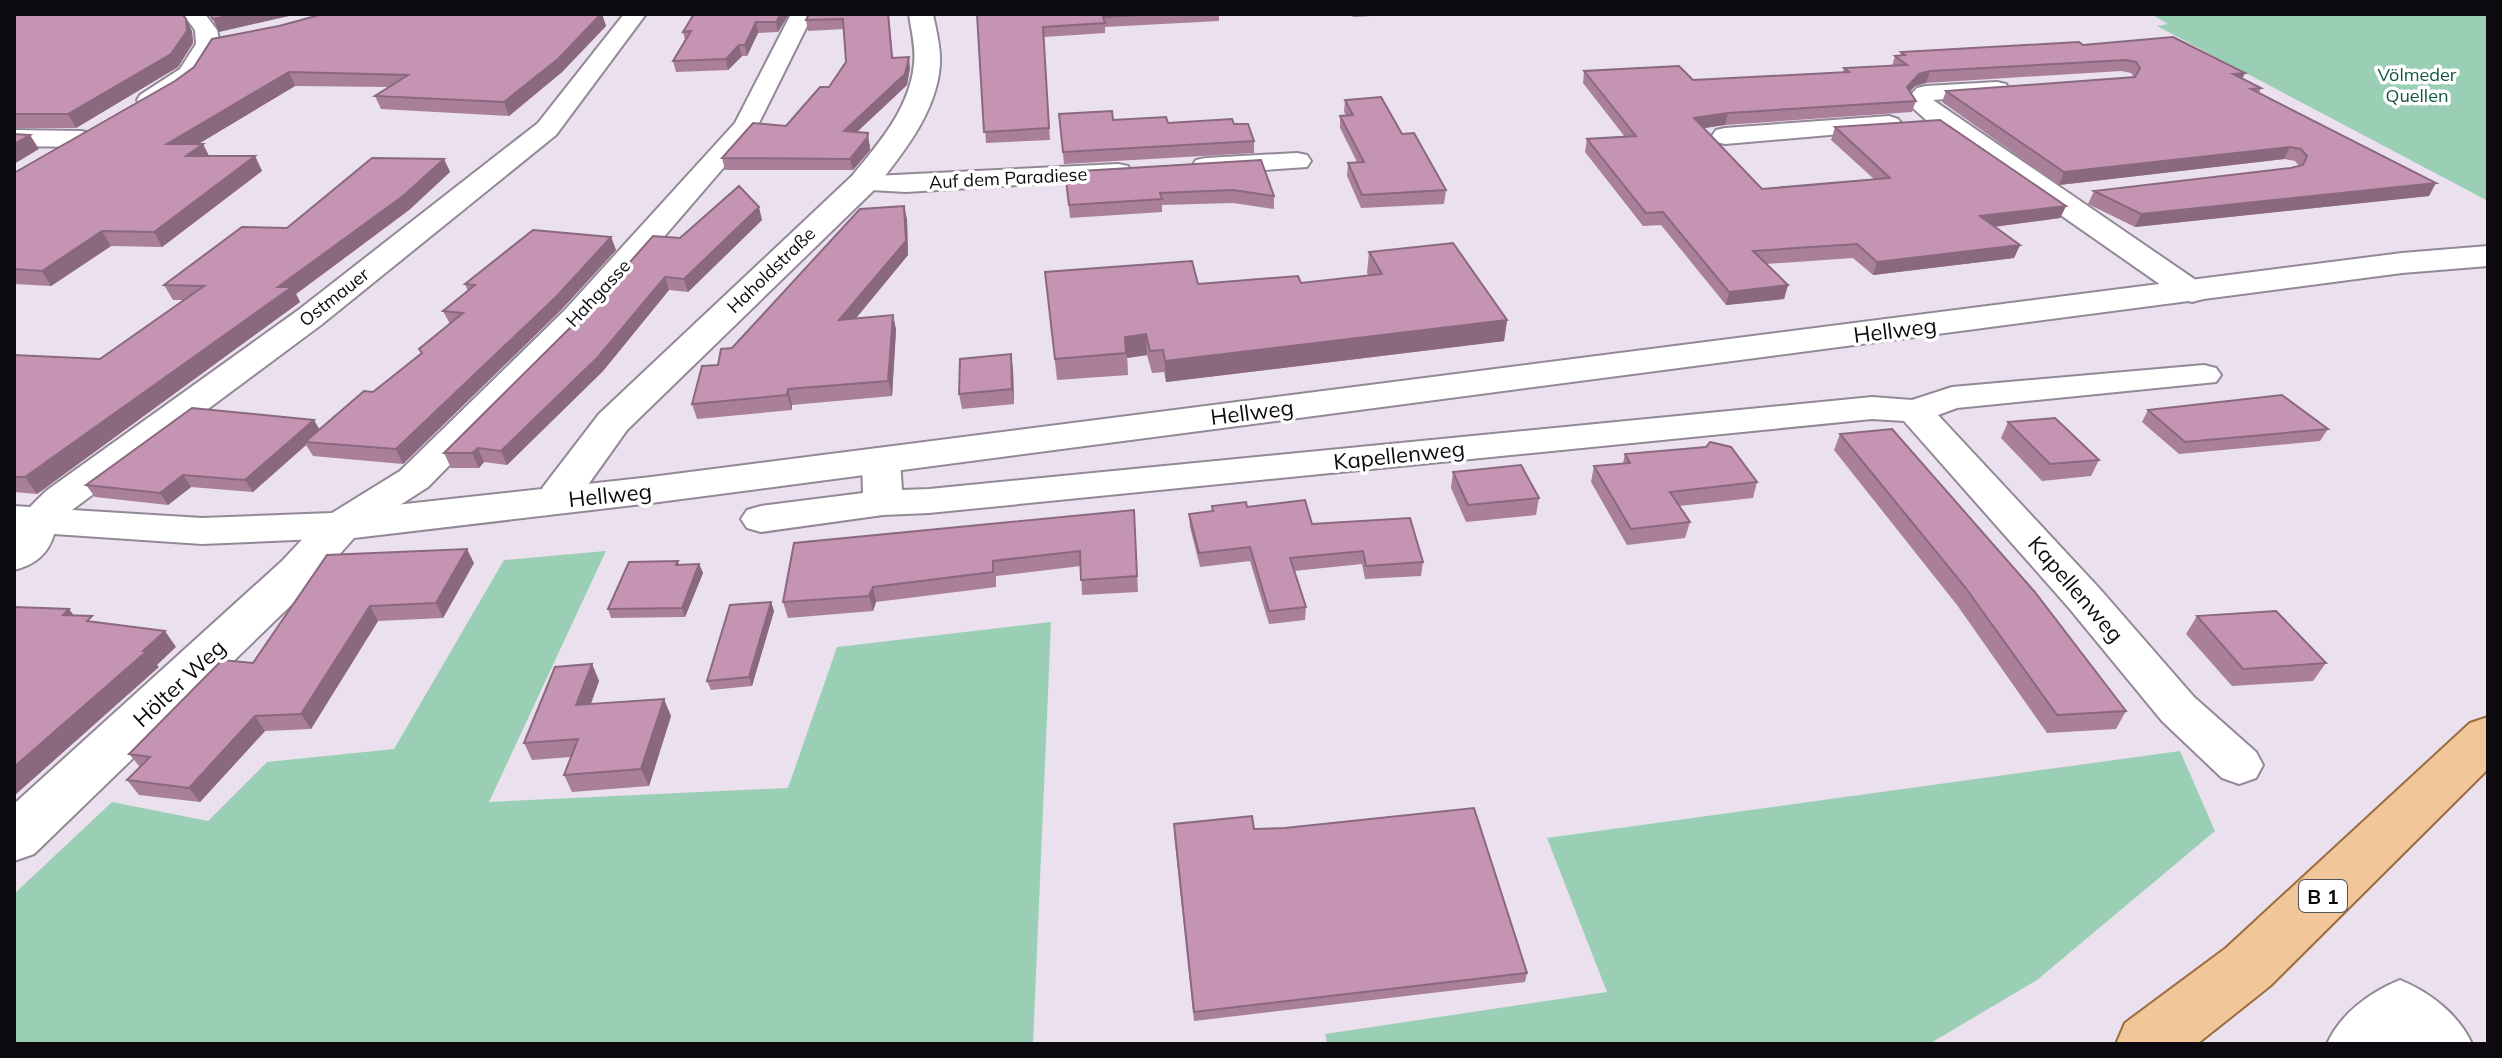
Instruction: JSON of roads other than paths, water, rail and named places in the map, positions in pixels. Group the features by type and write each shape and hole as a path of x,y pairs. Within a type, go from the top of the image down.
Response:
{"main road":[{"name":"Haholdstraße","path":"559,500 564,487 613,422 863,183 896,141 917,104 927,63 921,14"},
{"name":"Hellweg","path":"341,525 881,460 2402,263 2488,256"},
{"name":"Hölter Weg","path":"14,838 298,572 341,525"},
{"name":"B 1","path":"2148,1044 2248,967 2488,737"}],"street":[{"name":"Hahgasse","path":"341,525 414,479 616,275 746,126 802,14"},
{"name":"Ostmauer","path":"14,557 31,544 27,520 60,500 309,318 547,129 626,16"},
{"path":"129,111 189,74 210,32"},
{"path":"2016,88 1926,93 1918,101 2051,197 2192,292"},
{"path":"1725,136 1942,121"},
{"path":"41,163 105,125"},
{"path":"14,138 81,139"},
{"path":"1172,168 1297,161"},
{"name":"Auf dem Paradiese","path":"863,183 906,184 1141,170"},
{"path":"2051,197 2097,192"},
{"name":"Kapellenweg","path":"761,519 883,503 1872,408 1915,411 1952,398 2204,375"},
{"name":"Kapellenweg","path":"1915,411 2064,575 2178,709 2239,765"},
{"path":"881,460 883,503"},
{"name":"Hellweg","path":"27,520 202,531 341,525"},
{"path":"2356,1044 2400,1006 2443,1044"}],"park label":[{"name":"Völmeder Quellen","path":"2417,84"}]}
